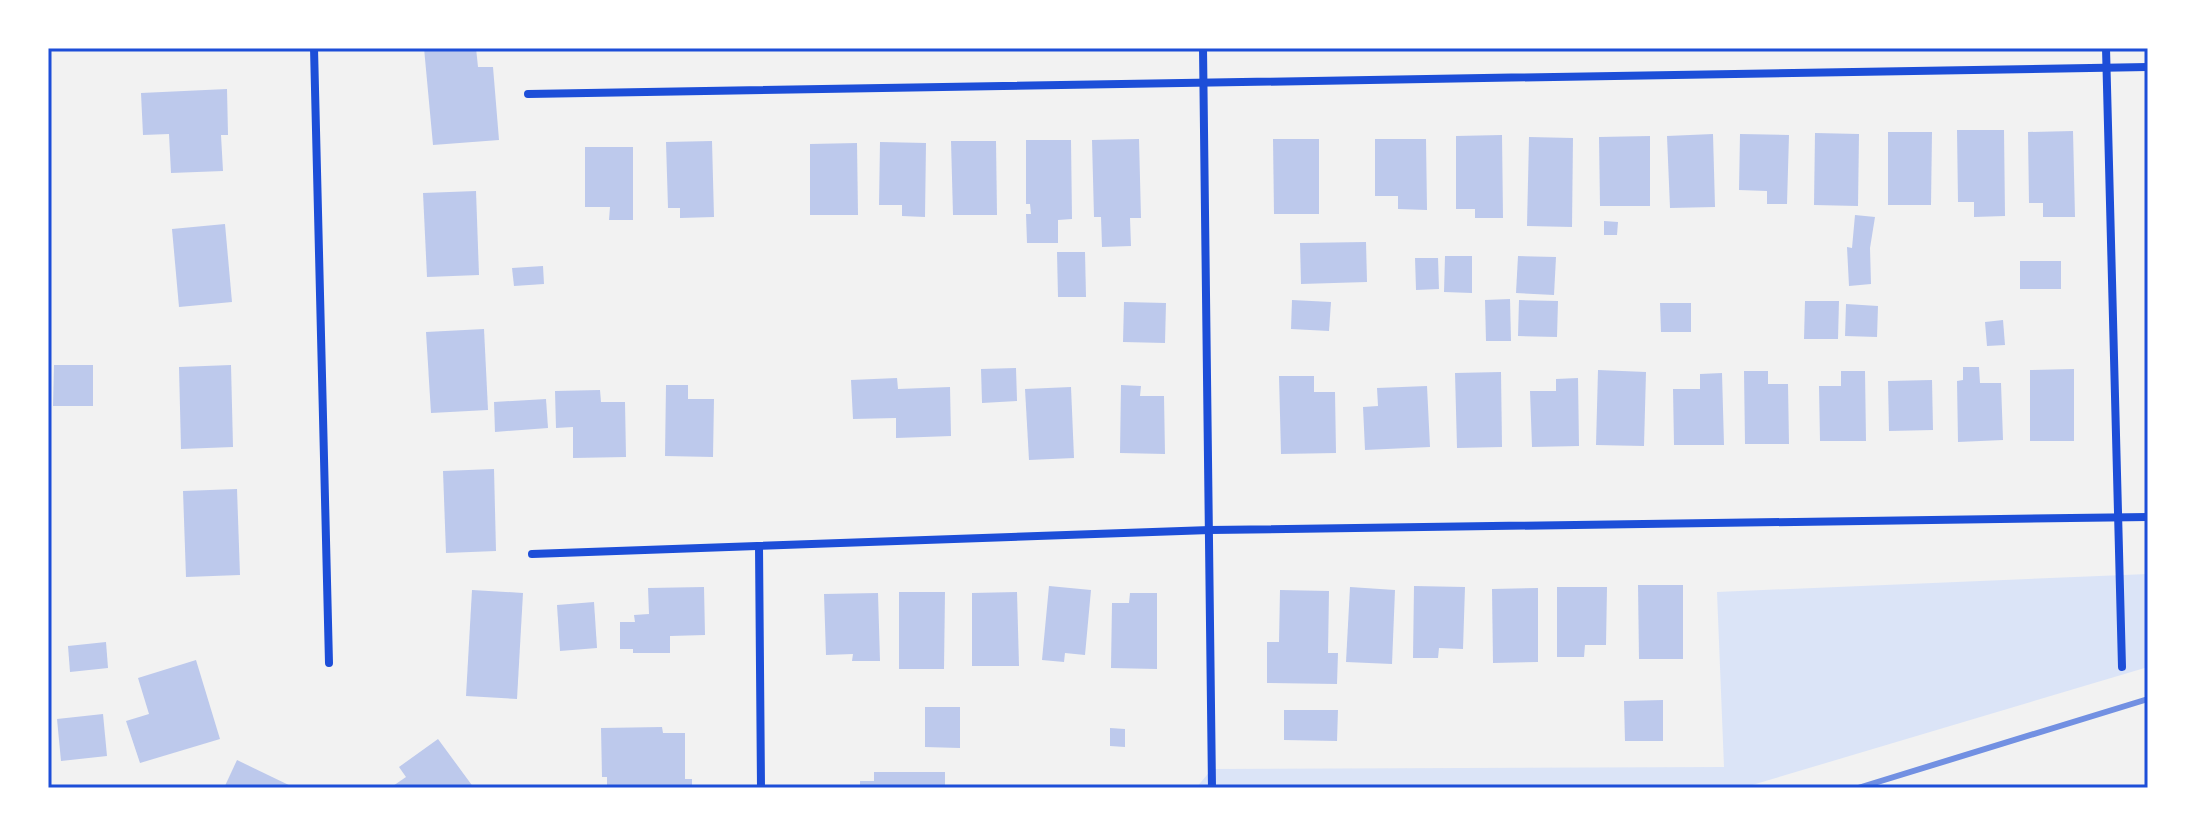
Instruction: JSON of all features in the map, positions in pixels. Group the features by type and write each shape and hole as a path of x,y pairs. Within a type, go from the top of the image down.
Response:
{"street":[{"path":"314,48 329,663"},
{"path":"1203,48 1212,788"},
{"path":"2106,48 2122,667"},
{"path":"528,94 2148,67"},
{"path":"532,554 1210,530 2148,517"},
{"path":"759,546 761,788"}],"shaded area":[{"path":"2148,574 2148,667 1742,788 1196,788 1212,769 1724,767 1717,592"}],"building":[{"path":"424,48 476,48 478,67 493,67 499,140 433,145"},
{"path":"227,89 228,135 221,135 223,171 171,173 169,134 143,135 141,93"},
{"path":"1957,130 2004,130 2005,216 1974,217 1974,202 1958,202"},
{"path":"2073,131 2075,217 2043,217 2043,203 2029,203 2028,132"},
{"path":"1888,132 1932,132 1931,205 1888,205"},
{"path":"1815,133 1859,134 1858,206 1814,205"},
{"path":"1713,134 1715,207 1670,208 1667,136"},
{"path":"1740,134 1789,135 1787,204 1767,204 1767,191 1739,190"},
{"path":"1502,135 1503,218 1475,218 1475,209 1456,209 1456,136"},
{"path":"1650,136 1650,206 1600,206 1599,137"},
{"path":"1529,137 1573,138 1572,227 1527,226"},
{"path":"1139,139 1141,218 1130,218 1131,246 1102,247 1101,217 1094,217 1092,140"},
{"path":"1273,139 1319,139 1319,214 1274,214"},
{"path":"1375,139 1426,139 1427,210 1398,209 1398,196 1375,196"},
{"path":"1026,140 1071,140 1072,219 1058,220 1058,243 1027,243 1026,214 1031,214 1030,204 1026,204"},
{"path":"712,141 714,217 680,218 680,208 668,208 666,142"},
{"path":"951,141 996,141 997,215 953,215"},
{"path":"880,142 926,143 925,217 902,216 902,205 879,205"},
{"path":"857,143 858,215 810,215 810,144"},
{"path":"585,147 633,147 633,220 609,220 610,207 585,207"},
{"path":"476,191 479,275 427,277 423,193"},
{"path":"1855,215 1875,217 1870,248 1871,284 1849,286 1847,247 1852,248"},
{"path":"1604,221 1618,222 1617,235 1604,235"},
{"path":"225,224 232,302 179,307 172,229"},
{"path":"1366,242 1367,282 1301,284 1300,243"},
{"path":"1057,252 1085,252 1086,297 1058,297"},
{"path":"1445,256 1472,256 1472,293 1444,292"},
{"path":"1518,256 1556,257 1554,295 1516,293"},
{"path":"1415,258 1438,258 1439,289 1416,290"},
{"path":"2020,261 2061,261 2061,289 2020,289"},
{"path":"543,266 544,284 514,286 512,268"},
{"path":"1510,299 1511,341 1486,341 1485,300"},
{"path":"1292,300 1331,302 1329,331 1291,329"},
{"path":"1519,300 1558,301 1557,337 1518,336"},
{"path":"1805,301 1839,301 1838,339 1804,339"},
{"path":"1124,302 1166,303 1165,343 1123,342"},
{"path":"1660,303 1691,303 1691,332 1661,332"},
{"path":"1846,304 1878,306 1877,337 1845,336"},
{"path":"2003,320 2005,345 1987,346 1985,322"},
{"path":"484,329 488,410 431,413 426,332"},
{"path":"54,365 93,365 93,406 53,406"},
{"path":"231,365 233,447 181,449 179,367"},
{"path":"1963,367 1979,367 1980,383 2001,383 2003,440 1958,442 1957,381 1963,380"},
{"path":"1016,368 1017,401 982,403 981,369"},
{"path":"2074,369 2074,441 2030,441 2030,370"},
{"path":"1598,370 1646,372 1644,446 1596,445"},
{"path":"1744,371 1768,371 1768,384 1788,384 1789,444 1745,444"},
{"path":"1841,371 1865,371 1866,441 1820,441 1819,386 1841,386"},
{"path":"1501,372 1502,447 1457,448 1455,373"},
{"path":"1722,373 1724,445 1674,445 1673,389 1700,389 1700,374"},
{"path":"1279,376 1314,376 1314,392 1335,392 1336,453 1281,454"},
{"path":"897,378 898,389 950,387 951,436 896,438 896,418 853,419 851,380"},
{"path":"1578,378 1579,446 1532,447 1530,391 1556,391 1556,379"},
{"path":"1932,380 1933,430 1889,431 1888,381"},
{"path":"666,385 688,385 688,399 714,399 713,457 665,456"},
{"path":"1121,385 1141,386 1140,396 1164,396 1165,454 1120,453"},
{"path":"1427,386 1430,447 1365,450 1363,407 1378,406 1377,388"},
{"path":"1071,387 1074,458 1029,460 1025,389"},
{"path":"600,390 601,402 625,402 626,457 573,458 573,427 556,428 555,391"},
{"path":"546,399 548,428 495,432 494,402"},
{"path":"494,469 496,551 446,553 443,471"},
{"path":"237,489 240,575 186,577 183,491"},
{"path":"1638,585 1683,585 1683,659 1639,659"},
{"path":"1049,586 1091,590 1085,655 1065,653 1064,662 1042,660"},
{"path":"1414,586 1465,587 1463,649 1439,648 1438,658 1413,658"},
{"path":"704,587 705,635 670,636 670,653 633,653 633,649 620,649 620,622 635,622 634,615 649,614 648,588"},
{"path":"1350,587 1395,590 1392,664 1346,662"},
{"path":"1557,587 1607,587 1606,645 1585,645 1584,657 1557,657"},
{"path":"1538,588 1538,662 1493,663 1492,589"},
{"path":"472,590 523,593 517,699 466,696"},
{"path":"1280,590 1329,591 1328,653 1338,653 1337,684 1267,683 1267,642 1279,642"},
{"path":"899,592 945,592 944,669 899,669"},
{"path":"1017,592 1019,666 972,666 972,593"},
{"path":"878,593 880,661 852,661 853,654 826,655 824,594"},
{"path":"1130,593 1157,593 1157,669 1111,668 1112,603 1129,603"},
{"path":"594,602 597,648 560,651 557,605"},
{"path":"106,642 108,668 70,672 68,646"},
{"path":"196,660 220,739 140,763 126,721 149,714 138,678"},
{"path":"1663,700 1663,741 1625,741 1624,701"},
{"path":"925,707 960,707 960,748 925,747"},
{"path":"1284,710 1338,710 1337,741 1284,740"},
{"path":"103,714 107,756 61,761 57,719"},
{"path":"662,727 663,733 685,733 685,779 692,779 692,788 607,788 607,777 602,777 601,728"},
{"path":"1110,728 1125,729 1125,747 1110,746"},
{"path":"438,739 474,788 390,788 406,777 399,767"},
{"path":"237,760 295,788 224,788"},
{"path":"874,772 945,772 945,788 860,788 860,781 874,781"}],"railway":[{"path":"1858,788 2148,699"}]}
